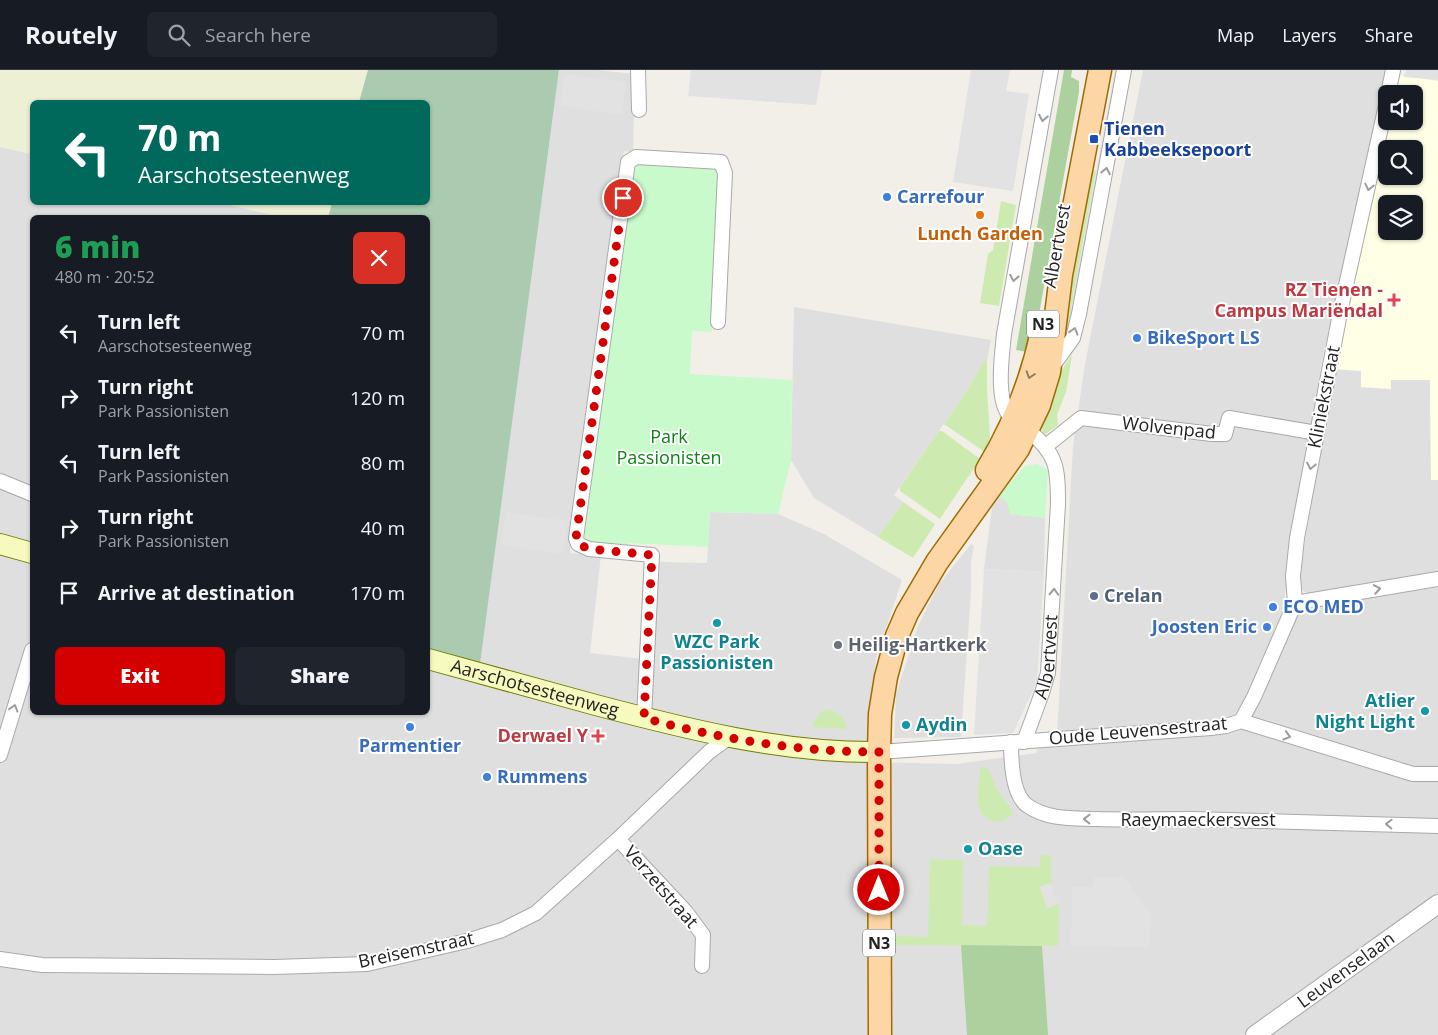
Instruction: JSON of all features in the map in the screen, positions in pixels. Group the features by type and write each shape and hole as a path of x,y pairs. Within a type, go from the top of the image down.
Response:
{"main road":[{"name":"Albertvest","path":"906,613 937,562 1018,449 1021,425 1042,333 1090,70"},
{"name":"Albertvest","path":"906,613 912,586 930,554 986,471 1021,425 1039,405 1049,372 1061,275 1093,98 1100,70"},
{"path":"0,544 30,552"},
{"name":"N3","path":"880,1035 880,714 886,677 897,636 906,613"},
{"name":"Aarschotsesteenweg","path":"430,660 678,727 728,738 854,753 879,752"}],"street":[{"path":"638,70 639,110"},
{"name":"Albertvest","path":"1017,742 1042,693 1048,673 1058,478 1053,460 1046,446 1009,417 1005,410 1002,401 1002,353 1051,70"},
{"name":"Albertvest","path":"1049,372 1072,338 1079,314 1124,70"},
{"path":"1390,85 1393,70"},
{"name":"Kliniekstraat","path":"1295,603 1293,576 1297,538 1344,294 1380,130"},
{"path":"644,718 652,555 589,549 578,544 576,538 628,162 636,157 721,162 725,173 718,322"},
{"name":"Wolvenpad","path":"1046,446 1081,418 1212,434 1225,434 1230,418 1317,433"},
{"path":"0,481 30,493"},
{"path":"1295,603 1438,579"},
{"name":"Oude Leuvensestraat","path":"879,752 1210,728 1226,726 1241,721 1254,697 1295,603"},
{"path":"0,755 30,657"},
{"path":"1241,721 1413,774 1438,774"},
{"name":"Breisemstraat","path":"0,958 42,964 274,967 366,964 467,942 502,930 536,913 618,839 709,752 728,738"},
{"name":"Raeymaeckersvest","path":"1017,742 1011,758 1016,790 1026,805 1044,814 1060,818 1330,822 1438,826"},
{"name":"Verzetstraat","path":"618,839 686,912 703,936 702,966"},
{"name":"Leuvenselaan","path":"1255,1035 1438,904"}],"shaded area":[{"path":"0,70 368,70 360,100 30,100 30,154 0,147"},
{"path":"368,70 559,70 480,664 430,652 430,215 329,215 331,205 430,205 430,100 360,100"},
{"path":"559,70 596,70 635,74 633,152 624,151 570,553 601,555 590,653 652,660 660,562 707,563 710,512 778,514 824,534 902,580 876,658 865,762 956,764 1036,753 1038,747 1239,730 1250,719 1298,609 1438,587 1438,1035 0,1035 0,147 30,154 30,205 233,205 273,215 30,215 30,715 430,715 430,651 480,663"},
{"path":"691,70 822,70 816,105 688,96"},
{"path":"971,70 1010,70 1006,91 1029,94 1013,191 953,182"},
{"path":"1115,70 1120,70 1076,311 1071,308"},
{"path":"1143,70 1389,70 1386,85 1378,85 1378,122 1322,360 1283,608 1278,624 1241,706 1234,715 1221,721 1057,735 1073,446 1085,364"},
{"path":"1406,70 1438,70 1438,80 1404,77"},
{"path":"564,74 626,82 622,115 560,106"},
{"name":"RZ Tienen - Campus Mariëndal","path":"1396,75 1438,81 1438,480 1431,480 1430,380 1391,380 1391,389 1361,387 1361,371 1335,369 1378,160 1378,185 1423,185 1423,140 1382,140 1384,130 1423,130 1423,85 1394,85"},
{"path":"230,205 331,205 329,215 272,215"},
{"path":"794,307 991,340 987,360 984,361 965,394 894,495 903,502 878,537 814,498 791,460"},
{"path":"1335,369 1362,371 1361,387 1391,389 1391,380 1430,380 1431,480 1438,480 1438,573 1312,594 1303,591 1298,582"},
{"path":"997,496 1007,501 1011,514 1045,518 1044,572 984,569 992,507"},
{"path":"506,512 568,521 563,554 501,545"},
{"path":"971,544 974,546 971,563 971,592 961,737 894,738 896,694 918,626 939,584"},
{"path":"984,569 1044,572 1037,682 1013,733 974,735"},
{"path":"1094,877 1124,877 1151,914 1150,947 1071,946 1072,887 1093,887"},
{"path":"1051,883 1058,904 1047,908 1040,887"}],"green space":[{"path":"1064,70 1072,70 1071,77 1079,81 1079,92 1032,353 1016,350"},
{"name":"Park Passionisten","path":"635,163 710,164 718,170 722,180 712,332 692,331 690,374 792,380 791,460 778,514 710,512 708,547 628,543 627,547 601,546 589,541 582,532 629,172"},
{"path":"1092,169 1096,171 1071,308 1076,311 1071,330 1056,354"},
{"path":"1001,201 1016,205 999,306 980,303 988,254 993,250"},
{"path":"1072,355 1066,392 1057,415 1058,425 1043,436 1042,426 1056,378"},
{"path":"987,360 990,437 986,453 944,424 965,394 984,361"},
{"path":"939,431 942,431 980,459 940,519 900,491 900,487"},
{"path":"1037,464 1048,470 1045,518 1010,514 1007,501 997,496 1025,466"},
{"path":"903,502 935,524 913,558 878,537"},
{"path":"826,709 840,716 847,729 811,727 819,714"},
{"path":"984,766 990,772 998,792 1013,811 1012,815 1004,820 994,821 987,818 979,807 980,769"},
{"path":"1040,855 1051,855 1051,883 1040,886 1047,907 1058,904 1058,946 891,945 893,936 928,937 930,859 963,860 962,925 987,926 989,866 1040,867"},
{"path":"961,945 1042,946 1048,1035 967,1035"}],"place":[{"name":"Tienen Kabbeeksepoort","path":"1094,139"},
{"name":"Carrefour","path":"887,197"},
{"name":"Lunch Garden","path":"980,215"},
{"name":"RZ Tienen - Campus Mariëndal","path":"1394,300"},
{"name":"BikeSport LS","path":"1137,338"},
{"name":"Crelan","path":"1094,596"},
{"name":"ECO MED","path":"1273,607"},
{"name":"WZC Park Passionisten","path":"717,623"},
{"name":"Joosten Eric","path":"1267,627"},
{"name":"Heilig-Hartkerk","path":"838,645"},
{"name":"Atlier Night Light","path":"1425,711"},
{"name":"Aydin","path":"906,725"},
{"name":"Parmentier","path":"410,727"},
{"name":"Derwael Y","path":"598,736"},
{"name":"Rummens","path":"487,777"},
{"name":"Oase","path":"968,849"}],"route":[{"path":"623,198 576,538 578,544 589,549 652,555 644,718 728,738 854,753 879,752 879,890"}]}
